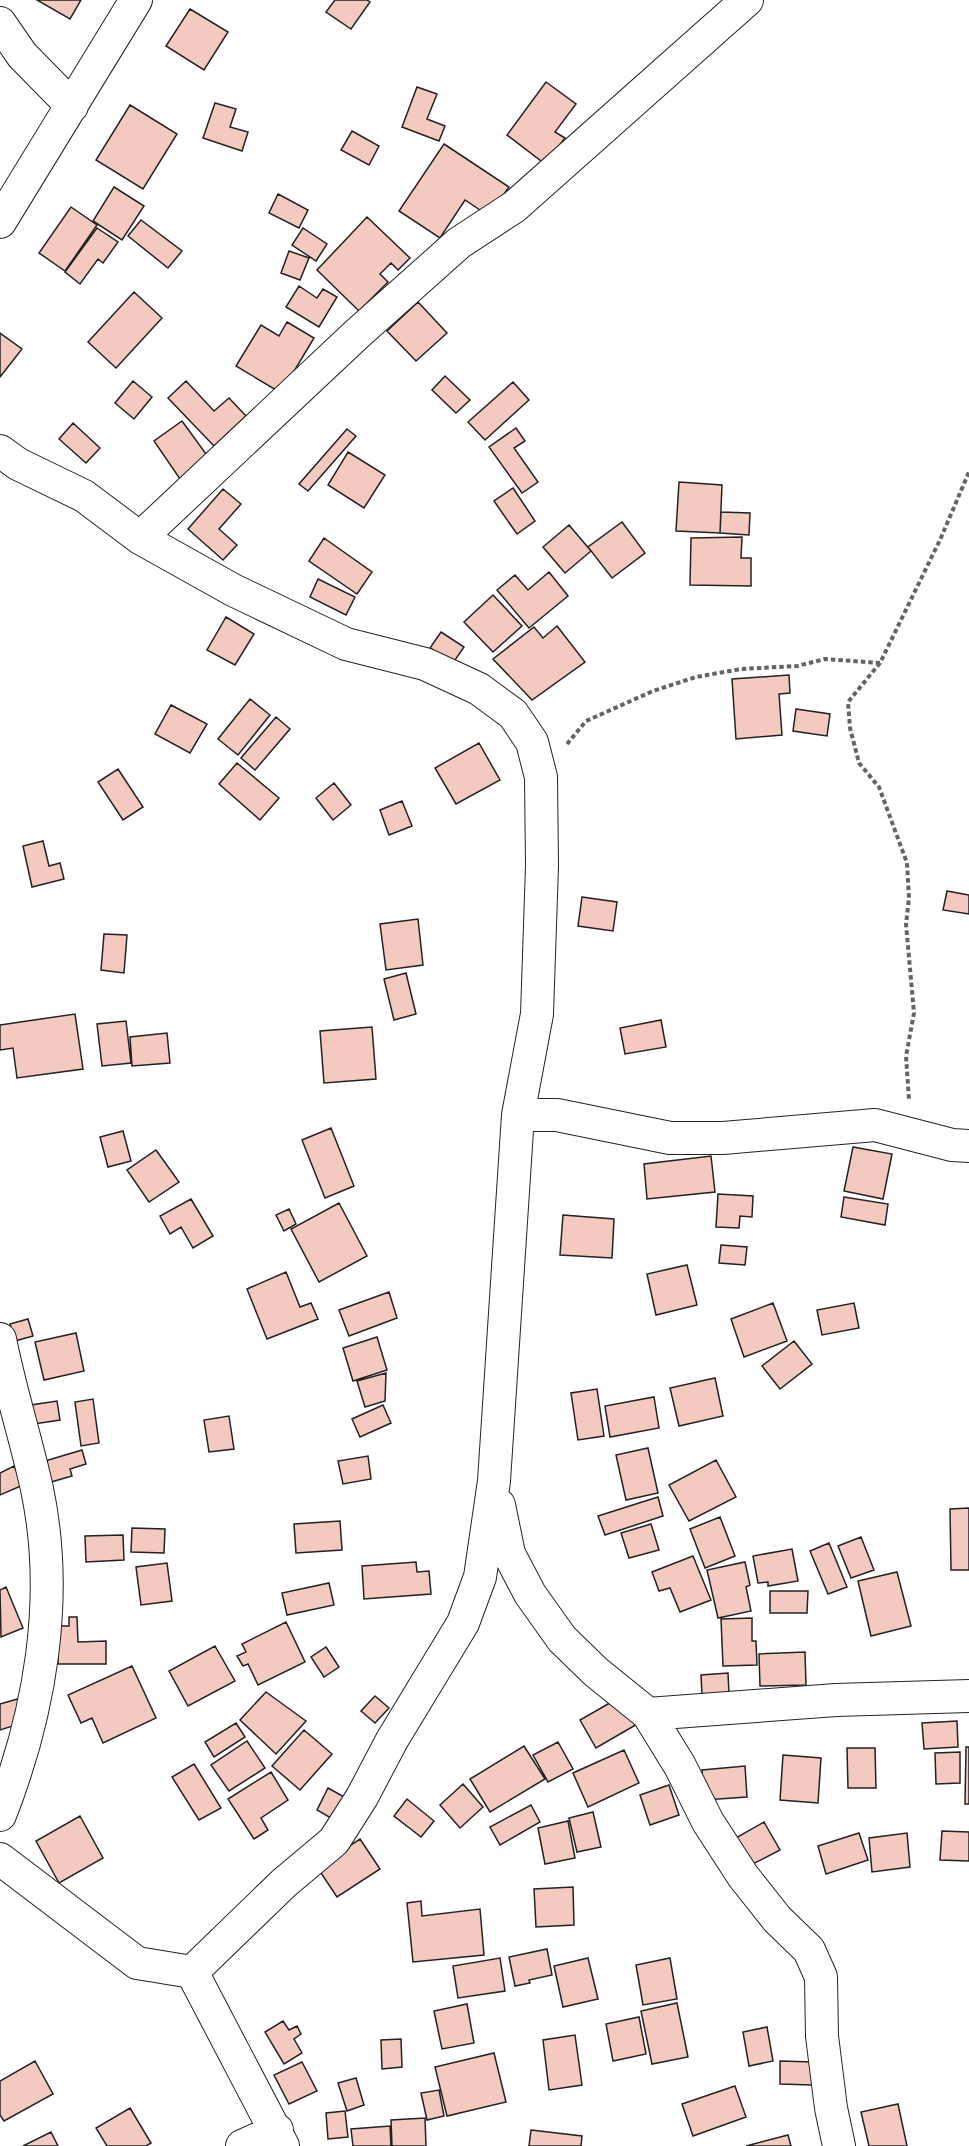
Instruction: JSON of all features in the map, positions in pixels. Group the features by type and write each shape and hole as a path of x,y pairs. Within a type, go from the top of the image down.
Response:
{"street":[{"path":"0,222 136,0"},
{"path":"140,537 244,438 442,258 459,243 514,207 747,0"},
{"path":"0,23 22,55 72,106"},
{"path":"0,451 18,464 84,496 140,537 233,590 346,644 425,664 479,689 513,714 532,742 541,777 542,866 537,1014 518,1115 494,1480 480,1577 464,1623 392,1740 362,1797 334,1841 284,1883 192,1972"},
{"path":"518,1115 556,1115 670,1138 723,1138 875,1125 952,1145 969,1146"},
{"path":"0,1339 37,1491 47,1578 38,1684 21,1762 0,1815"},
{"path":"494,1480 509,1554 530,1594 562,1639 596,1672 648,1714 680,1766 708,1822 743,1876 777,1919 809,1950 820,1977 822,2036 831,2108 839,2146"},
{"path":"648,1714 836,1700 969,1696"},
{"path":"0,1859 136,1963 192,1972"},
{"path":"192,1972 280,2138 242,2146"}],"path":[{"path":"908,1134 909,1083 906,1056 914,1013 906,924 909,898 907,863 879,787 859,763 850,728 848,702 880,663 940,540 969,472"},
{"path":"541,777 586,721 653,691 696,677 741,669 796,666 825,659 880,663"}],"building":[{"path":"37,0 81,0 70,19"},
{"path":"335,0 367,0 370,2 351,29 326,12"},
{"path":"190,9 228,32 204,70 166,46"},
{"path":"546,82 576,104 555,132 565,138 545,164 507,135"},
{"path":"417,87 437,94 427,119 445,126 439,141 402,127"},
{"path":"215,103 236,109 230,127 248,132 242,151 203,138"},
{"path":"130,105 177,134 143,189 96,160"},
{"path":"352,131 379,146 369,165 341,150"},
{"path":"444,144 509,187 489,216 465,200 440,238 399,211"},
{"path":"114,187 144,206 122,240 93,221"},
{"path":"278,194 308,210 299,228 269,213"},
{"path":"71,207 97,225 65,271 39,253"},
{"path":"367,217 410,258 398,270 391,263 380,274 388,282 359,311 317,270"},
{"path":"141,220 182,251 168,268 128,236"},
{"path":"97,228 118,242 103,263 98,259 80,284 65,272"},
{"path":"303,228 327,244 316,261 292,245"},
{"path":"289,251 309,258 300,280 281,273"},
{"path":"299,286 317,298 323,289 337,297 319,327 286,307"},
{"path":"134,292 162,318 116,368 88,342"},
{"path":"418,302 447,333 416,361 387,331"},
{"path":"287,322 314,338 281,393 236,366 261,325 279,336"},
{"path":"0,333 22,349 0,377"},
{"path":"445,376 470,400 456,413 432,390"},
{"path":"133,381 152,397 134,419 115,403"},
{"path":"186,381 214,411 229,398 246,416 214,446 168,398"},
{"path":"513,382 529,400 485,440 468,422"},
{"path":"182,421 209,458 180,479 154,441"},
{"path":"73,423 100,448 86,463 59,439"},
{"path":"516,428 525,441 514,448 538,482 522,493 489,447"},
{"path":"347,429 356,436 308,491 299,484"},
{"path":"348,452 385,475 364,508 328,485"},
{"path":"679,482 722,485 720,533 676,531"},
{"path":"513,488 535,521 517,534 494,501"},
{"path":"223,489 241,504 219,529 237,545 223,560 188,529"},
{"path":"721,512 750,513 749,535 720,533"},
{"path":"622,522 645,553 612,578 588,547"},
{"path":"569,525 591,551 565,573 543,547"},
{"path":"742,537 741,558 751,558 751,586 690,585 691,538"},
{"path":"324,538 372,572 357,594 309,561"},
{"path":"549,572 568,596 529,628 497,590 515,575 528,590"},
{"path":"318,579 355,597 346,615 310,597"},
{"path":"493,595 522,626 493,652 464,622"},
{"path":"226,617 254,634 235,665 207,650"},
{"path":"557,626 585,662 532,700 493,659 534,627 543,638"},
{"path":"441,632 464,647 453,663 430,648"},
{"path":"789,675 790,693 779,694 782,735 736,739 732,679"},
{"path":"250,699 270,715 238,755 218,739"},
{"path":"171,705 207,724 190,753 155,734"},
{"path":"796,709 830,714 827,736 793,731"},
{"path":"276,717 290,729 255,770 241,758"},
{"path":"479,743 500,780 456,804 435,768"},
{"path":"237,763 279,798 260,820 219,784"},
{"path":"118,769 143,807 123,820 98,782"},
{"path":"334,783 351,805 333,820 316,798"},
{"path":"402,801 412,826 389,835 380,810"},
{"path":"43,841 49,866 60,863 64,879 32,887 23,846"},
{"path":"947,891 969,895 969,914 943,910"},
{"path":"582,897 617,902 613,931 578,926"},
{"path":"418,919 423,965 386,970 380,924"},
{"path":"104,934 127,935 124,973 101,970"},
{"path":"406,973 416,1014 394,1020 384,979"},
{"path":"75,1014 83,1069 17,1078 13,1048 0,1050 0,1025"},
{"path":"661,1020 666,1047 625,1054 620,1028"},
{"path":"126,1021 131,1063 102,1066 97,1024"},
{"path":"372,1027 376,1079 324,1083 320,1031"},
{"path":"167,1033 170,1063 132,1066 130,1037"},
{"path":"331,1128 354,1186 325,1198 302,1140"},
{"path":"123,1131 131,1161 108,1167 100,1137"},
{"path":"853,1147 892,1154 883,1199 844,1191"},
{"path":"156,1150 179,1182 149,1202 127,1170"},
{"path":"711,1156 715,1192 647,1199 644,1164"},
{"path":"718,1194 753,1196 752,1217 740,1216 739,1228 716,1227"},
{"path":"844,1197 888,1204 885,1225 841,1217"},
{"path":"191,1199 213,1236 193,1248 181,1227 170,1234 160,1216"},
{"path":"339,1203 367,1256 319,1282 291,1229"},
{"path":"289,1209 296,1224 284,1231 276,1215"},
{"path":"563,1215 614,1219 612,1258 560,1255"},
{"path":"721,1245 747,1247 745,1265 719,1263"},
{"path":"687,1265 697,1305 656,1315 647,1274"},
{"path":"286,1272 300,1307 311,1303 318,1319 267,1339 247,1289"},
{"path":"389,1292 397,1318 349,1336 339,1310"},
{"path":"773,1303 787,1341 744,1357 731,1319"},
{"path":"854,1303 859,1328 822,1335 817,1310"},
{"path":"28,1319 33,1336 15,1341 10,1324"},
{"path":"76,1333 84,1371 44,1380 35,1342"},
{"path":"377,1337 387,1370 353,1381 343,1348"},
{"path":"794,1341 812,1364 780,1389 762,1366"},
{"path":"386,1373 385,1401 365,1407 357,1381"},
{"path":"715,1378 723,1416 679,1426 670,1388"},
{"path":"597,1389 604,1436 578,1440 571,1393"},
{"path":"654,1397 659,1428 610,1437 605,1406"},
{"path":"93,1399 99,1443 81,1446 75,1402"},
{"path":"57,1401 60,1420 34,1424 31,1405"},
{"path":"383,1405 391,1423 360,1437 352,1419"},
{"path":"229,1416 234,1449 209,1452 204,1420"},
{"path":"648,1448 658,1493 626,1500 616,1455"},
{"path":"82,1450 86,1464 70,1469 72,1476 51,1482 45,1461"},
{"path":"368,1456 371,1479 343,1484 338,1461"},
{"path":"716,1460 736,1497 689,1521 669,1485"},
{"path":"14,1466 23,1485 0,1495 0,1473"},
{"path":"658,1497 663,1516 605,1535 598,1516"},
{"path":"969,1508 969,1570 951,1570 950,1509"},
{"path":"720,1517 735,1556 705,1568 690,1529"},
{"path":"340,1521 342,1550 296,1553 294,1524"},
{"path":"651,1524 659,1550 629,1558 621,1533"},
{"path":"132,1528 165,1529 164,1553 131,1552"},
{"path":"123,1535 124,1560 86,1562 85,1536"},
{"path":"861,1537 874,1570 851,1578 838,1546"},
{"path":"829,1543 847,1587 828,1594 810,1551"},
{"path":"792,1549 798,1581 768,1586 768,1582 758,1583 753,1556"},
{"path":"693,1556 711,1600 680,1612 670,1588 659,1591 652,1572"},
{"path":"416,1562 417,1572 429,1571 431,1594 364,1599 362,1566"},
{"path":"745,1562 750,1585 746,1587 751,1611 718,1618 707,1570"},
{"path":"167,1563 172,1601 141,1605 136,1567"},
{"path":"897,1572 911,1626 871,1636 858,1581"},
{"path":"329,1583 334,1605 287,1615 282,1593"},
{"path":"6,1587 23,1628 1,1637 0,1590"},
{"path":"770,1591 808,1591 807,1613 770,1613"},
{"path":"69,1617 77,1617 78,1642 106,1641 106,1664 58,1664 58,1626 69,1626"},
{"path":"752,1618 752,1641 756,1641 757,1665 723,1666 721,1619"},
{"path":"286,1622 305,1662 258,1685 248,1664 243,1666 237,1656 246,1652 242,1644"},
{"path":"215,1646 235,1681 188,1706 169,1671"},
{"path":"326,1647 339,1667 324,1677 311,1657"},
{"path":"805,1652 806,1685 760,1686 759,1654"},
{"path":"132,1666 156,1718 103,1743 92,1718 81,1723 68,1695"},
{"path":"728,1673 729,1694 702,1695 701,1675"},
{"path":"266,1692 306,1721 276,1754 240,1720"},
{"path":"375,1696 389,1708 375,1723 361,1711"},
{"path":"21,1698 28,1721 0,1730 0,1704"},
{"path":"615,1700 639,1723 596,1748 580,1720"},
{"path":"957,1721 958,1747 924,1749 922,1723"},
{"path":"236,1723 245,1737 214,1757 205,1742"},
{"path":"304,1730 332,1754 300,1790 272,1766"},
{"path":"247,1741 265,1768 229,1791 211,1765"},
{"path":"558,1742 573,1769 548,1782 533,1755"},
{"path":"524,1746 545,1779 490,1812 470,1779"},
{"path":"966,1747 969,1747 969,1804 965,1804"},
{"path":"847,1748 875,1748 876,1788 848,1788"},
{"path":"624,1750 639,1783 588,1807 573,1773"},
{"path":"960,1752 960,1783 936,1784 935,1753"},
{"path":"783,1755 821,1758 818,1803 780,1800"},
{"path":"194,1764 221,1808 199,1820 172,1777"},
{"path":"745,1766 747,1797 704,1800 702,1770"},
{"path":"271,1772 288,1800 261,1818 268,1830 254,1839 228,1799"},
{"path":"463,1784 483,1807 460,1828 440,1805"},
{"path":"669,1785 679,1815 650,1825 640,1795"},
{"path":"328,1788 348,1799 336,1821 317,1810"},
{"path":"407,1799 434,1821 421,1837 394,1816"},
{"path":"531,1805 540,1822 500,1845 490,1827"},
{"path":"593,1812 601,1847 577,1852 569,1818"},
{"path":"80,1816 103,1858 59,1883 36,1841"},
{"path":"568,1821 575,1858 545,1864 538,1828"},
{"path":"764,1822 780,1850 749,1866 734,1839"},
{"path":"942,1831 969,1832 969,1861 940,1860"},
{"path":"859,1833 868,1860 826,1874 818,1846"},
{"path":"907,1833 910,1867 872,1872 869,1838"},
{"path":"360,1839 380,1869 337,1897 317,1867"},
{"path":"573,1887 574,1925 536,1927 534,1889"},
{"path":"421,1901 422,1916 480,1909 484,1955 413,1962 407,1903"},
{"path":"547,1949 552,1975 515,1986 509,1957"},
{"path":"500,1958 505,1991 458,1998 453,1966"},
{"path":"588,1958 598,1999 563,2007 554,1966"},
{"path":"670,1958 677,1999 643,2005 636,1965"},
{"path":"677,2003 688,2057 652,2064 641,2011"},
{"path":"467,2004 474,2043 442,2049 434,2011"},
{"path":"639,2017 646,2054 613,2061 606,2024"},
{"path":"283,2021 289,2030 297,2026 301,2034 294,2039 302,2053 284,2064 265,2032"},
{"path":"767,2027 773,2061 749,2066 743,2032"},
{"path":"575,2035 582,2085 549,2090 543,2040"},
{"path":"401,2039 402,2067 382,2069 381,2040"},
{"path":"494,2053 506,2102 447,2116 435,2067"},
{"path":"35,2061 53,2094 4,2121 0,2115 0,2081"},
{"path":"780,2061 813,2062 812,2085 780,2084"},
{"path":"302,2062 317,2091 289,2104 274,2075"},
{"path":"356,2078 364,2105 347,2111 338,2083"},
{"path":"735,2086 746,2117 693,2136 682,2104"},
{"path":"439,2090 444,2116 427,2120 421,2093"},
{"path":"898,2104 907,2146 869,2146 861,2112"},
{"path":"130,2108 151,2143 146,2146 107,2146 96,2128"},
{"path":"345,2111 348,2137 328,2139 326,2113"},
{"path":"425,2118 426,2146 392,2146 391,2120"},
{"path":"390,2126 391,2146 353,2146 351,2129"},
{"path":"531,2130 582,2136 581,2146 529,2146"},
{"path":"51,2132 58,2146 23,2146"},
{"path":"788,2135 791,2146 746,2146"}]}
